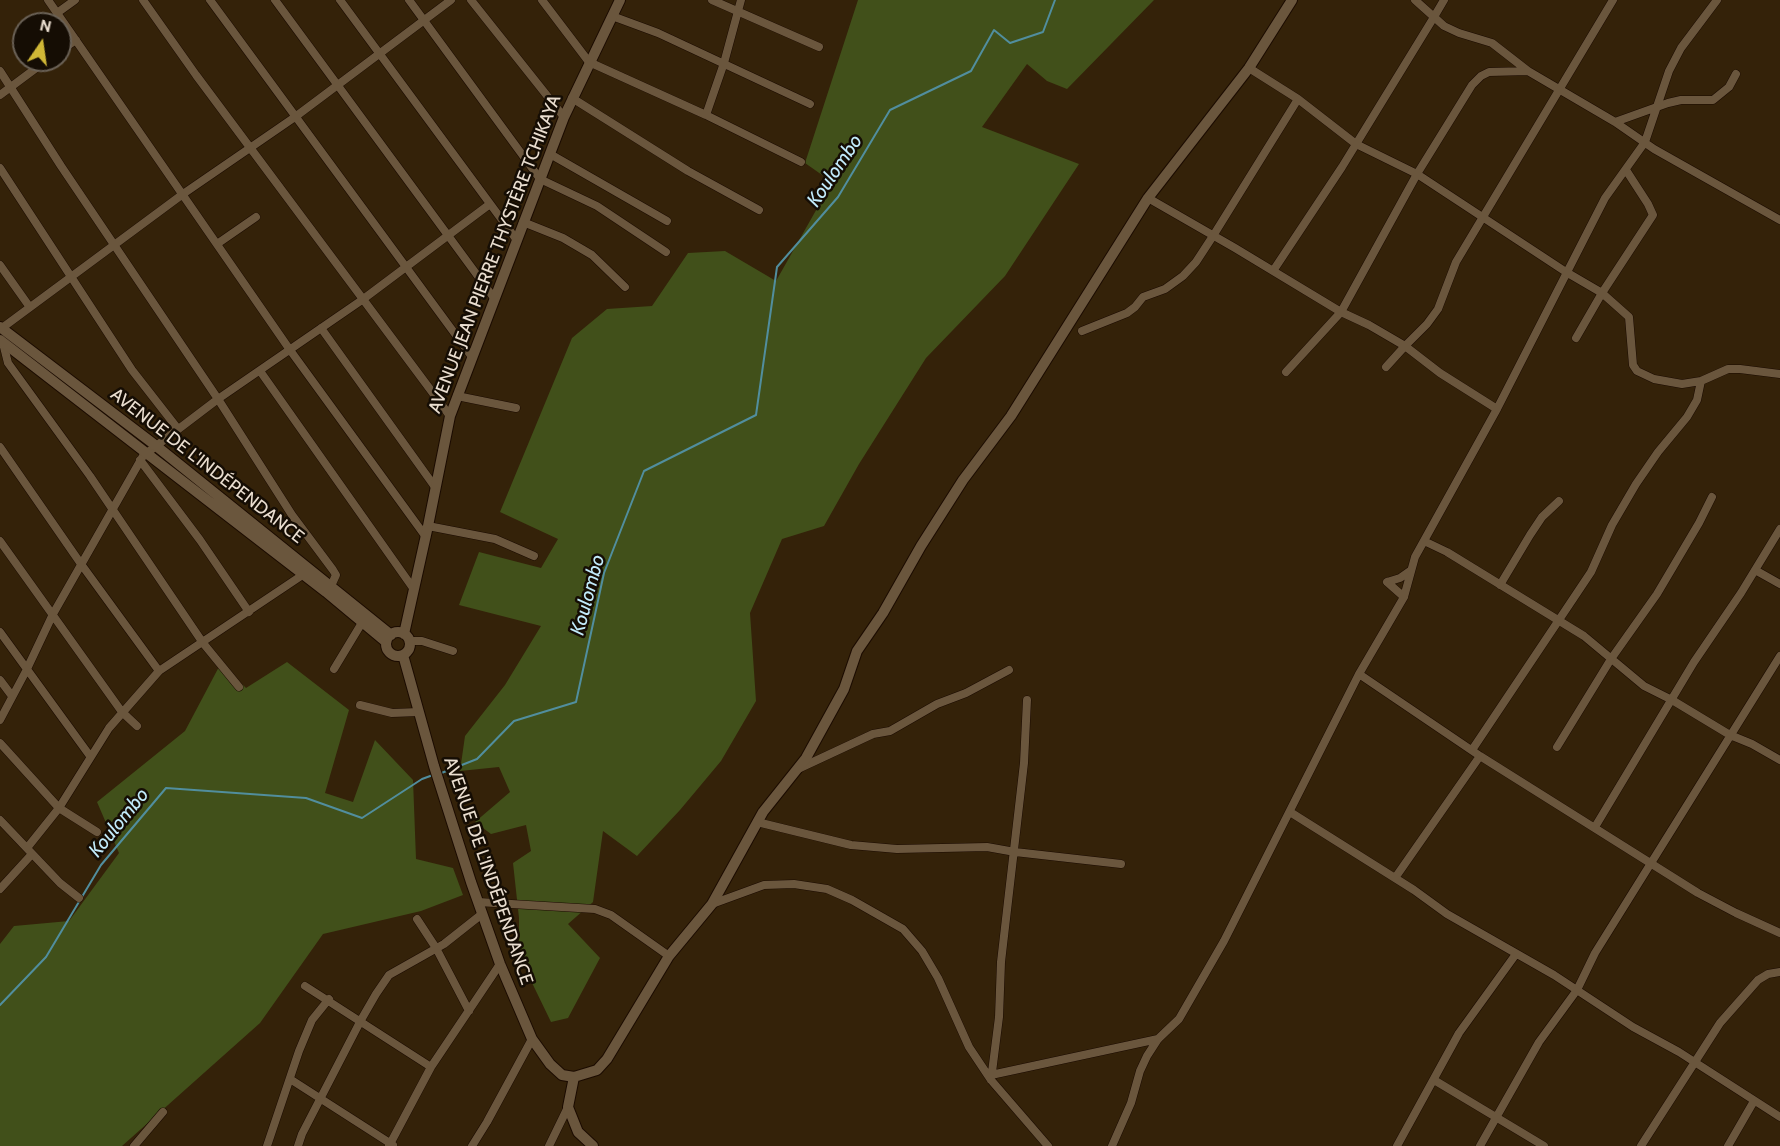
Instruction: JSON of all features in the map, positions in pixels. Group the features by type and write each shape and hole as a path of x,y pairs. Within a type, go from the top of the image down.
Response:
{"street":[{"path":"58,12 75,0"},
{"path":"143,0 362,300 450,416"},
{"path":"210,0 472,357"},
{"path":"275,0 494,298"},
{"path":"340,0 516,239"},
{"path":"409,0 540,179 597,206 666,252"},
{"path":"1,328 113,244 295,117 452,0"},
{"path":"471,0 564,117"},
{"path":"542,0 589,62 706,115 801,162"},
{"name":"AVENUE JEAN PIERRE THYSTÈRE TCHIKAYA","path":"406,637 450,416 564,117 620,0"},
{"path":"712,0 819,47"},
{"path":"706,115 724,63 741,0"},
{"path":"549,1146 568,1107 574,1077 597,1070 607,1059 669,956 712,904 757,822 806,758 830,718 857,651 883,613 921,546 963,480 1011,416 1148,198 1228,92 1249,68 1292,0"},
{"path":"1415,0 1444,26 1492,44 1528,71 1615,122 1672,160 1780,220"},
{"path":"1274,271 1356,144 1444,0"},
{"path":"1386,366 1427,324 1438,309 1456,262 1612,0"},
{"path":"1112,1146 1131,1103 1147,1056 1188,1005 1224,941 1359,674 1404,597 1410,571 1424,541 1497,409 1605,198 1645,142 1655,107 1681,48 1717,0"},
{"path":"612,16 658,33 810,104"},
{"path":"72,34 290,350 426,537"},
{"path":"72,43 76,40"},
{"path":"1249,68 1298,99 1356,144 1417,174 1566,272 1602,293 1629,317 1633,365 1643,376 1668,383 1701,381 1728,369 1780,374"},
{"path":"0,71 218,399 292,515 333,570 336,575 331,586"},
{"path":"1286,372 1341,312 1417,174 1472,85 1480,76 1489,72 1528,71"},
{"path":"0,95 31,72"},
{"path":"1615,122 1681,100 1713,100 1728,87 1736,74"},
{"path":"572,98 678,165 759,210"},
{"path":"1082,331 1126,313 1143,297 1164,289 1183,276 1196,262 1213,236 1298,99"},
{"path":"550,154 667,221"},
{"path":"0,168 132,370 178,429"},
{"path":"1576,338 1602,293 1653,215 1626,170"},
{"path":"1148,198 1341,312 1405,346 1447,378 1497,409"},
{"path":"0,720 53,614 111,508 147,452 218,399 362,300 490,204"},
{"path":"217,244 256,217"},
{"path":"523,222 563,238 592,255 625,286"},
{"path":"0,265 29,306"},
{"name":"AVENUE DE L'INDÉPENDANCE","path":"1,328 147,452 331,586 388,639"},
{"path":"321,328 435,487"},
{"path":"2,341 8,363 111,508 202,643 239,687"},
{"name":"AVENUE DE L'INDÉPENDANCE","path":"2,341 388,639"},
{"path":"260,370 414,588"},
{"path":"1472,750 1557,620 1591,573 1612,525 1636,484 1658,452 1688,417 1697,400 1701,381"},
{"path":"457,396 516,408"},
{"path":"0,447 159,671"},
{"path":"147,452 200,540 249,612"},
{"path":"1557,747 1611,659 1657,594 1712,497"},
{"path":"1500,585 1536,526 1558,501"},
{"path":"428,526 495,539 534,556"},
{"path":"1596,827 1694,663 1780,529"},
{"path":"0,541 122,712 137,726"},
{"path":"1424,541 1447,552 1593,642 1644,686 1730,735 1780,760"},
{"path":"1755,570 1780,584"},
{"path":"1404,597 1387,582 1400,578 1410,571"},
{"path":"0,889 59,808 90,756 122,712 159,671 304,574"},
{"path":"334,669 363,621"},
{"path":"0,632 26,671 90,756"},
{"path":"406,637 409,649 403,655 391,654 387,649 388,639 396,632 453,651"},
{"name":"AVENUE DE L'INDÉPENDANCE","path":"403,655 434,766 500,964 532,1039 550,1064 562,1075 574,1077"},
{"path":"1480,1146 1539,1042 1577,990 1595,953 1780,656"},
{"path":"796,770 873,734 890,731 1009,670"},
{"path":"1359,674 1480,756 1698,893 1780,933"},
{"path":"0,680 12,696"},
{"path":"991,1078 999,1017 1000,962 1024,763 1027,700"},
{"path":"360,705 392,713 419,712"},
{"path":"0,743 59,808 97,832"},
{"path":"1395,878 1480,756"},
{"path":"1290,812 1395,878 1447,914 1577,990 1780,1117"},
{"path":"0,820 60,883 78,898"},
{"path":"757,822 851,845 897,849 987,847 1121,864"},
{"path":"712,904 764,885 794,884 827,890 877,912 903,929 922,951 938,978 969,1047 991,1078 1048,1146"},
{"path":"478,902 595,909 611,915 669,956"},
{"path":"298,1146 361,1020 389,975 436,948 482,914"},
{"path":"417,919 436,948 469,1011"},
{"path":"1397,1146 1459,1033 1516,954"},
{"path":"290,1079 391,1145 431,1067 500,964"},
{"path":"1641,1146 1720,1023 1758,980 1768,974 1780,972"},
{"path":"305,986 431,1067"},
{"path":"267,1146 312,1020 328,999"},
{"path":"472,1146 532,1039"},
{"path":"991,1078 1158,1040"},
{"path":"1434,1080 1544,1146"},
{"path":"1728,1146 1754,1101"},
{"path":"568,1107 578,1132 593,1146"},
{"path":"134,1146 163,1112"}],"green space":[{"path":"858,0 1154,0 1067,89 1047,81 1027,64 982,127 1079,164 1005,276 926,358 859,464 824,526 782,539 750,613 756,701 721,761 637,856 603,831 593,902 568,924 600,958 568,1018 551,1022 519,956 519,918 513,863 531,851 526,825 491,834 475,822 510,792 499,767 460,771 465,736 505,685 541,626 459,605 479,552 541,568 558,539 500,512 572,338 607,309 652,306 688,253 725,251 776,281 832,182 805,163"},
{"path":"287,662 349,710 325,793 353,802 375,740 413,780 416,859 453,868 463,895 421,911 323,934 260,1023 122,1146 0,1146 0,944 14,926 69,921 119,853 97,802 185,731 221,663 246,688"}],"waterway":[{"name":"Koulombo","path":"439,774 477,759 514,721 576,702 604,573 644,471 756,415 777,267 838,197 890,110 971,71 994,30 1010,43 1043,32 1055,0"},
{"name":"Koulombo","path":"0,1005 46,957 101,865 166,788 306,798 362,818 422,779 433,775"}]}
